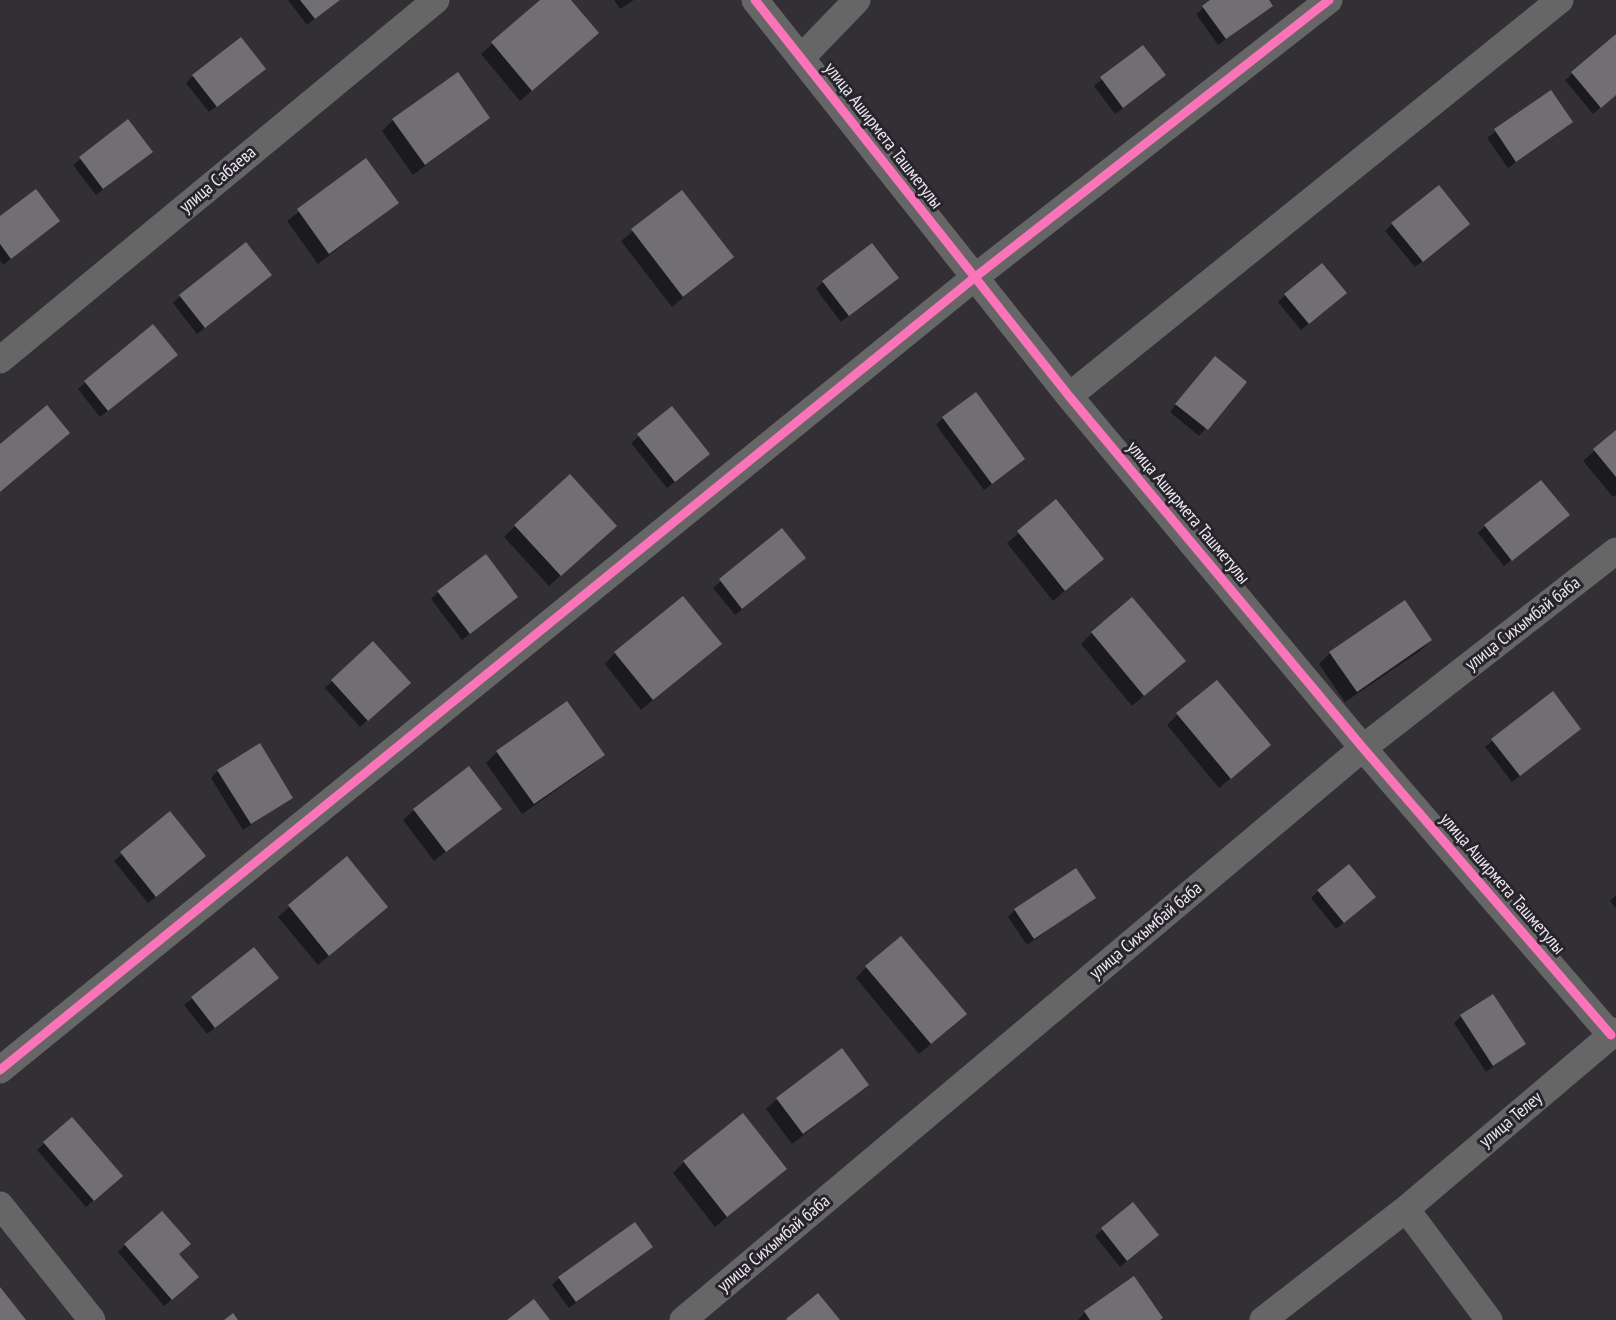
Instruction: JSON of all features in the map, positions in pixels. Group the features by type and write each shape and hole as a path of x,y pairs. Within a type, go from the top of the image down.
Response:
{"street":[{"name":"улица Сабаева","path":"0,360 436,0"},
{"name":"улица Аширмета Ташметулы","path":"755,0 1070,396 1363,748 1614,1033"},
{"path":"801,58 857,0"},
{"path":"0,1070 974,278 1329,0"},
{"path":"1070,396 1560,0"},
{"name":"улица Сихымбай баба","path":"683,1320 1363,748 1616,551"},
{"name":"улица Телеу","path":"1263,1320 1406,1209 1614,1033"},
{"path":"0,1205 92,1320"},
{"path":"1406,1209 1489,1320"}],"building":[{"path":"300,0 340,0 315,19"},
{"path":"540,0 571,0 599,33 532,91 491,42"},
{"path":"1210,0 1269,0 1273,6 1226,39 1202,6"},
{"path":"1616,34 1616,95 1601,108 1571,72"},
{"path":"241,37 266,69 217,107 192,75"},
{"path":"1143,45 1166,75 1123,108 1100,77"},
{"path":"458,72 490,118 425,165 392,119"},
{"path":"1551,90 1573,122 1516,162 1494,129"},
{"path":"128,119 153,152 103,189 79,157"},
{"path":"366,158 399,203 329,254 297,209"},
{"path":"1439,185 1470,224 1423,262 1391,223"},
{"path":"36,189 60,221 11,259 0,244 0,216"},
{"path":"682,190 734,257 683,297 631,229"},
{"path":"246,242 272,275 205,328 179,295"},
{"path":"872,243 899,278 849,316 822,281"},
{"path":"1322,263 1347,293 1309,324 1284,294"},
{"path":"153,324 178,355 108,411 84,381"},
{"path":"1215,356 1247,382 1208,430 1175,404"},
{"path":"976,392 1025,459 992,484 942,417"},
{"path":"47,405 70,433 0,492 0,444"},
{"path":"672,406 710,454 675,482 637,434"},
{"path":"1616,430 1616,477 1593,449"},
{"path":"570,474 617,526 561,576 514,525"},
{"path":"1541,480 1570,515 1512,561 1484,525"},
{"path":"1056,499 1104,559 1065,591 1017,531"},
{"path":"782,528 806,558 742,609 719,579"},
{"path":"486,554 518,597 470,634 437,591"},
{"path":"683,596 722,644 653,700 614,652"},
{"path":"1132,597 1186,661 1144,696 1091,632"},
{"path":"1405,600 1432,640 1357,692 1329,652"},
{"path":"373,641 411,683 368,721 331,680"},
{"path":"1217,680 1271,745 1231,779 1176,713"},
{"path":"1553,691 1581,729 1520,776 1491,739"},
{"path":"567,701 605,755 534,804 496,751"},
{"path":"260,743 293,798 251,824 217,770"},
{"path":"469,766 502,809 446,852 413,809"},
{"path":"170,811 206,856 156,897 120,852"},
{"path":"347,856 388,907 329,956 288,905"},
{"path":"1349,864 1376,897 1344,923 1317,890"},
{"path":"1076,868 1096,898 1034,939 1014,909"},
{"path":"901,936 967,1014 931,1044 865,966"},
{"path":"254,947 279,978 215,1028 191,997"},
{"path":"1493,994 1526,1044 1493,1066 1460,1015"},
{"path":"842,1048 869,1085 803,1134 776,1098"},
{"path":"743,1113 787,1169 727,1217 683,1161"},
{"path":"72,1117 123,1176 94,1201 43,1142"},
{"path":"1133,1202 1159,1235 1127,1261 1101,1228"},
{"path":"162,1211 191,1244 179,1254 199,1277 172,1300 124,1244"},
{"path":"635,1222 653,1247 576,1302 558,1277"},
{"path":"1134,1276 1163,1318 1160,1320 1090,1320 1084,1311"},
{"path":"0,1287 26,1320 0,1320"},
{"path":"818,1293 840,1320 786,1319"},
{"path":"534,1299 550,1320 507,1320"},
{"path":"233,1313 238,1320 224,1320"}],"cycle path":[{"path":"755,0 1069,396 1363,748 1611,1035"},
{"path":"0,1070 974,278 1329,0"}]}
